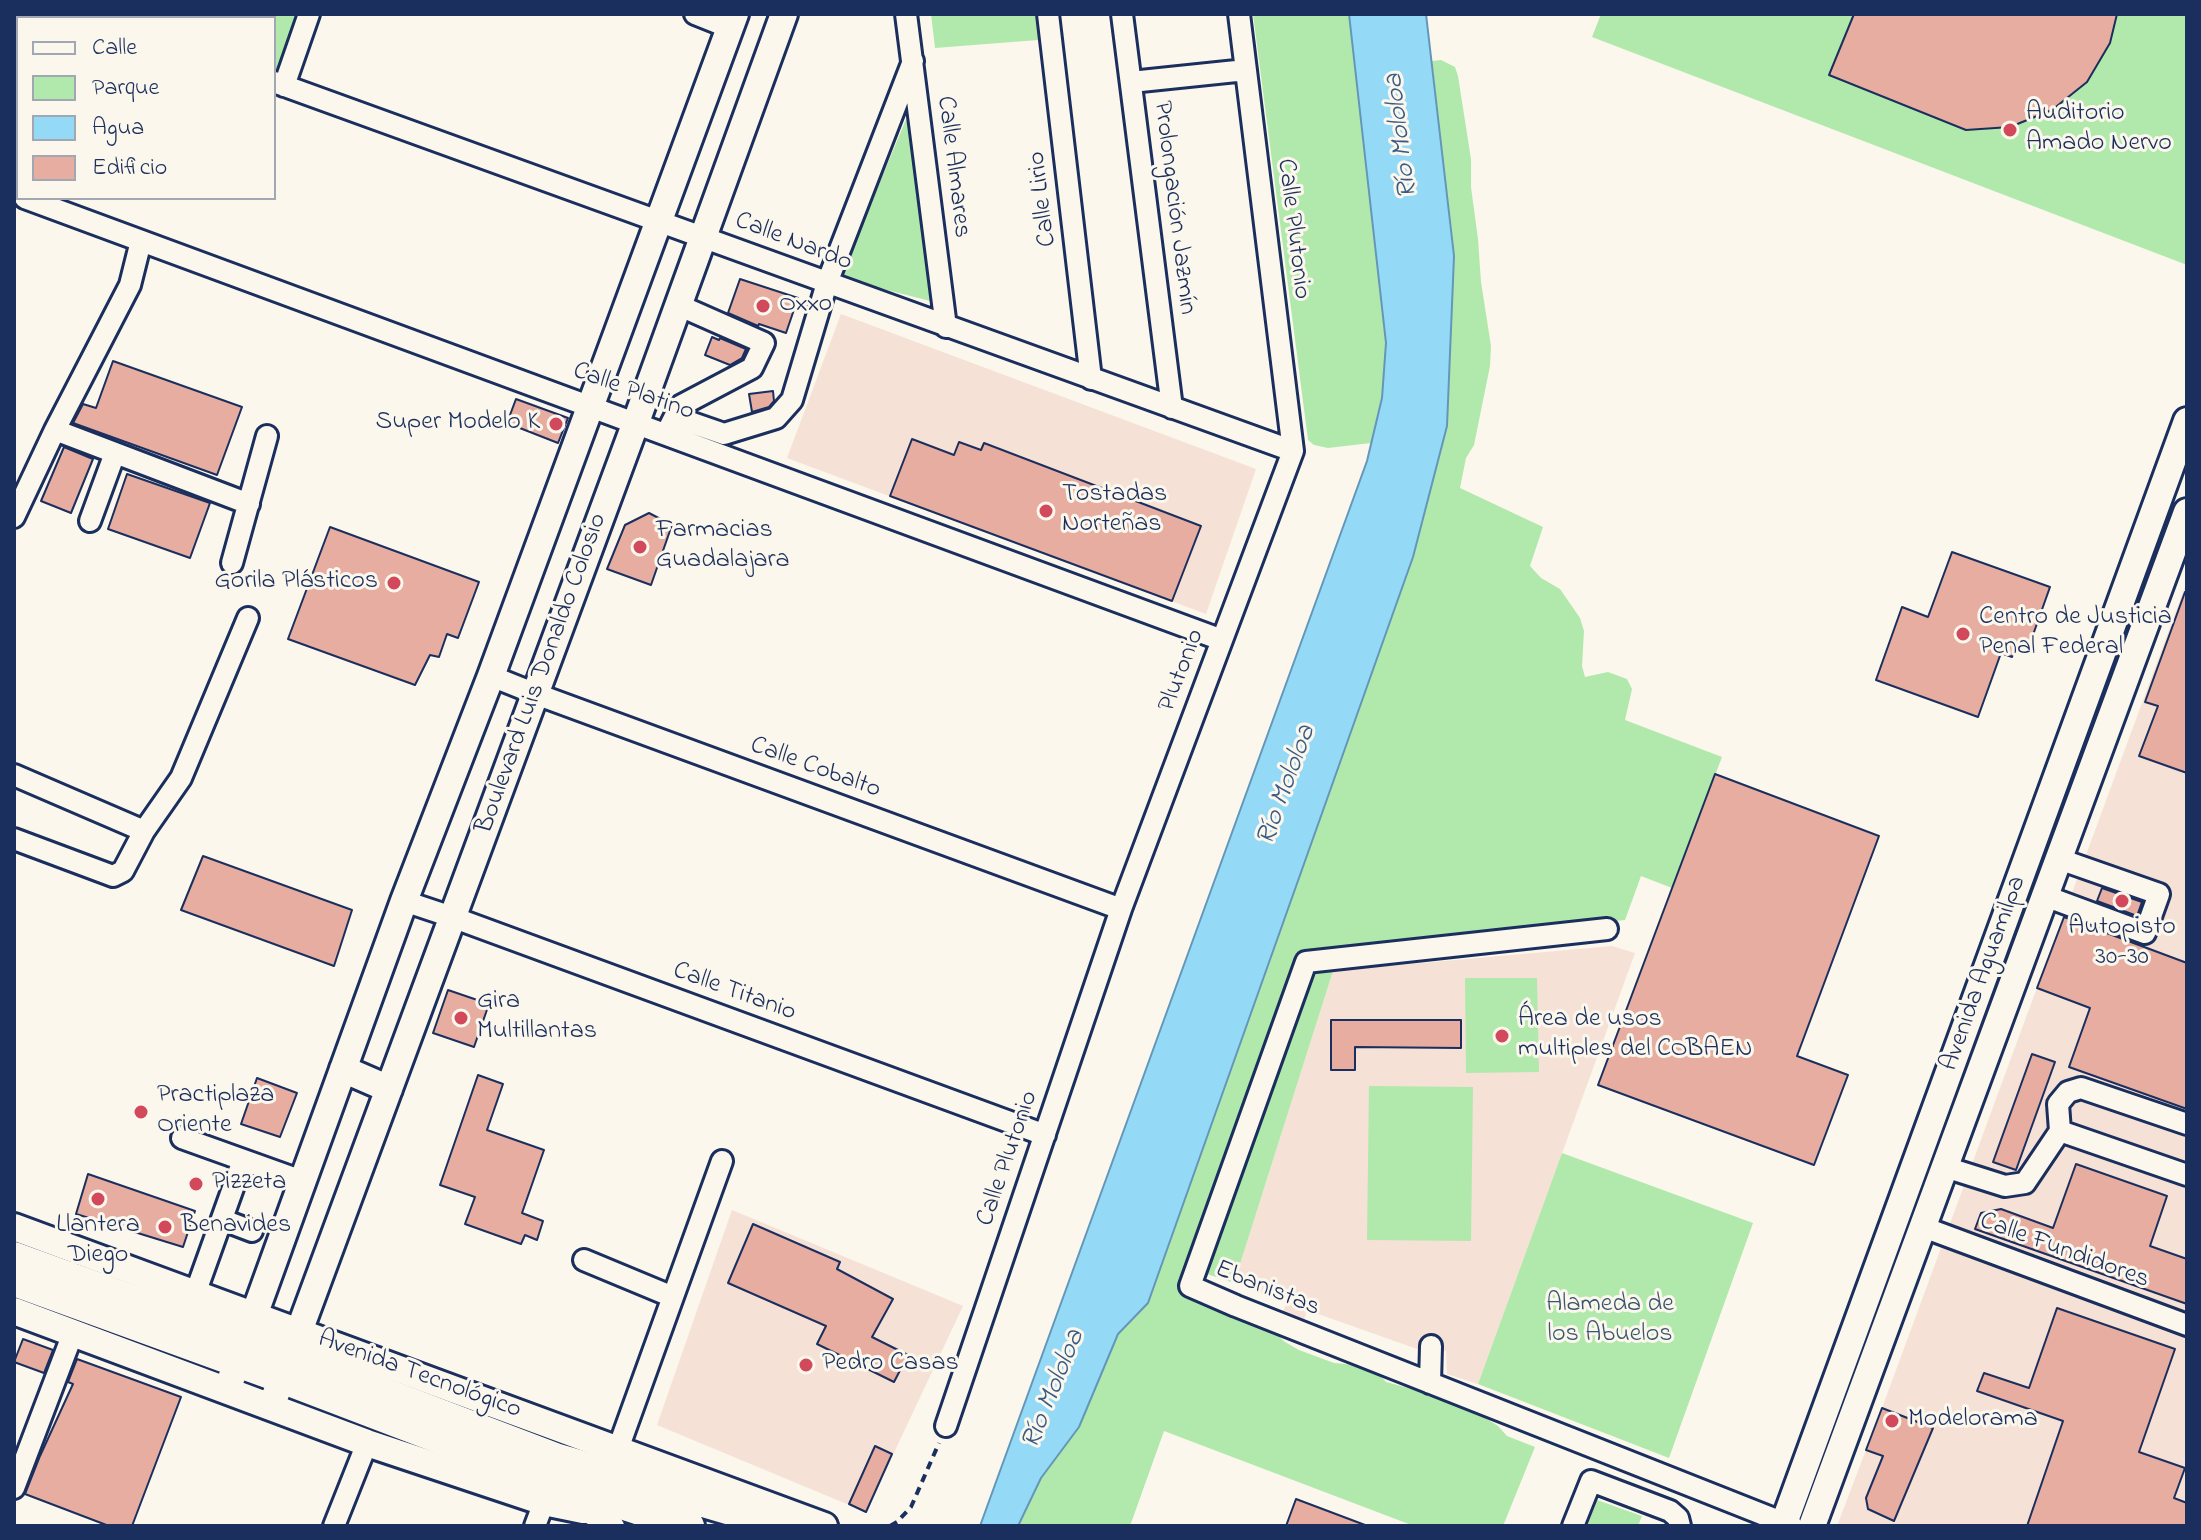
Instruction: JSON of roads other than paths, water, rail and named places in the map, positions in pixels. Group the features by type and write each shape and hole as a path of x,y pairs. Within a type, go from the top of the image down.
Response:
{"highway":[{"name":"Avenida Tecnológico","path":"14,1257 551,1481 618,1515 689,1526"},
{"name":"Avenida Tecnológico","path":"14,1281 240,1352"},
{"name":"Avenida Tecnológico","path":"285,1369 558,1459 785,1526"}],"main road":[{"name":"Boulevard Luis Donaldo Colosio","path":"285,1369 784,14"},
{"name":"Boulevard Luis Donaldo Colosio","path":"240,1352 404,901 491,676 732,21"},
{"name":"Avenida Aguamilpa","path":"1786,1525 2187,421"},
{"name":"Avenida Aguamilpa","path":"1812,1526 2187,512"},
{"path":"343,1069 389,1089"},
{"path":"1881,1257 1923,1227 1916,1161"},
{"name":"Avenida Tecnológico","path":"14,1227 195,1294 240,1352"},
{"name":"Avenida Tecnológico","path":"14,1311 73,1333 240,1352 285,1369 618,1449 824,1526"},
{"name":"Avenida Tecnológico","path":"285,1369 367,1443 540,1514 583,1510 618,1515"}],"street":[{"path":"279,84 309,14"},
{"path":"695,14 732,21"},
{"name":"Calle Almares","path":"906,14 946,327"},
{"name":"Calle Lirio","path":"1048,14 1091,379"},
{"name":"Prolongación Jazmín","path":"1122,14 1172,408"},
{"name":"Calle Plutonio","path":"1239,14 1293,451"},
{"path":"678,305 764,343 752,368 680,406 670,425 724,434 776,418 792,400 827,283 913,61"},
{"path":"1131,82 1246,70"},
{"name":"Calle Nardo","path":"279,84 1293,451"},
{"name":"Calle Platino","path":"30,200 636,422 670,425 1222,640"},
{"path":"14,517 130,285 141,241"},
{"path":"55,430 249,504"},
{"path":"232,563 267,436"},
{"name":"Plutonio","path":"1121,909 1293,451"},
{"path":"90,521 115,453"},
{"path":"14,839 113,876 123,871 144,831 181,778 248,618"},
{"name":"Calle Cobalto","path":"491,676 1121,909"},
{"path":"14,775 144,831"},
{"path":"2045,896 2145,933 2155,907 2159,894 2059,859"},
{"name":"Calle Titanio","path":"404,901 1045,1135"},
{"name":"Calle Plutonio","path":"946,1426 1121,909"},
{"name":"Ebanistas","path":"1607,929 1306,962 1190,1286 1786,1525"},
{"path":"1945,1167 2005,1186 2025,1183 2060,1131 2058,1104 2068,1092 2081,1088 2187,1124"},
{"path":"2060,1131 2187,1175"},
{"path":"182,1138 302,1181"},
{"path":"195,1294 243,1160"},
{"path":"618,1449 722,1161"},
{"path":"223,1220 252,1231"},
{"name":"Calle Fundidores","path":"1923,1227 2187,1325"},
{"path":"584,1260 673,1297"},
{"path":"14,1488 73,1333"},
{"path":"1430,1383 1431,1346"},
{"path":"334,1526 367,1443"},
{"path":"1573,1526 1591,1481 1665,1508 1675,1514 1680,1526"}],"water":[{"name":"Río Mololoa","path":"1349,14 1426,14 1454,256 1447,426 1413,557 1148,1303 1118,1334 1079,1427 1041,1478 1018,1526 980,1526 1367,461 1382,398 1386,343"}],"place":[{"name":"Auditorio Amado Nervo","path":"2010,130"},
{"name":"Oxxo","path":"763,306"},
{"name":"Super Modelo K","path":"556,424"},
{"name":"Tostadas Norteñas","path":"1046,511"},
{"name":"Farmacias Guadalajara","path":"640,547"},
{"name":"Gorila Plásticos","path":"394,583"},
{"name":"Centro de Justicia Penal Federal","path":"1963,634"},
{"name":"Autopisto 30-30","path":"2122,901"},
{"name":"Gira Multillantas","path":"461,1018"},
{"name":"Área de usos multiples del COBAEN","path":"1502,1036"},
{"name":"Practiplaza Oriente","path":"141,1112"},
{"name":"Pizzeta","path":"196,1184"},
{"name":"Llantera Diego","path":"98,1199"},
{"name":"Benavides","path":"165,1227"},
{"name":"Pedro Casas","path":"806,1365"},
{"name":"Modelorama","path":"1892,1421"}],"park label":[{"name":"Alameda de los Abuelos","path":"1610,1321"}]}
